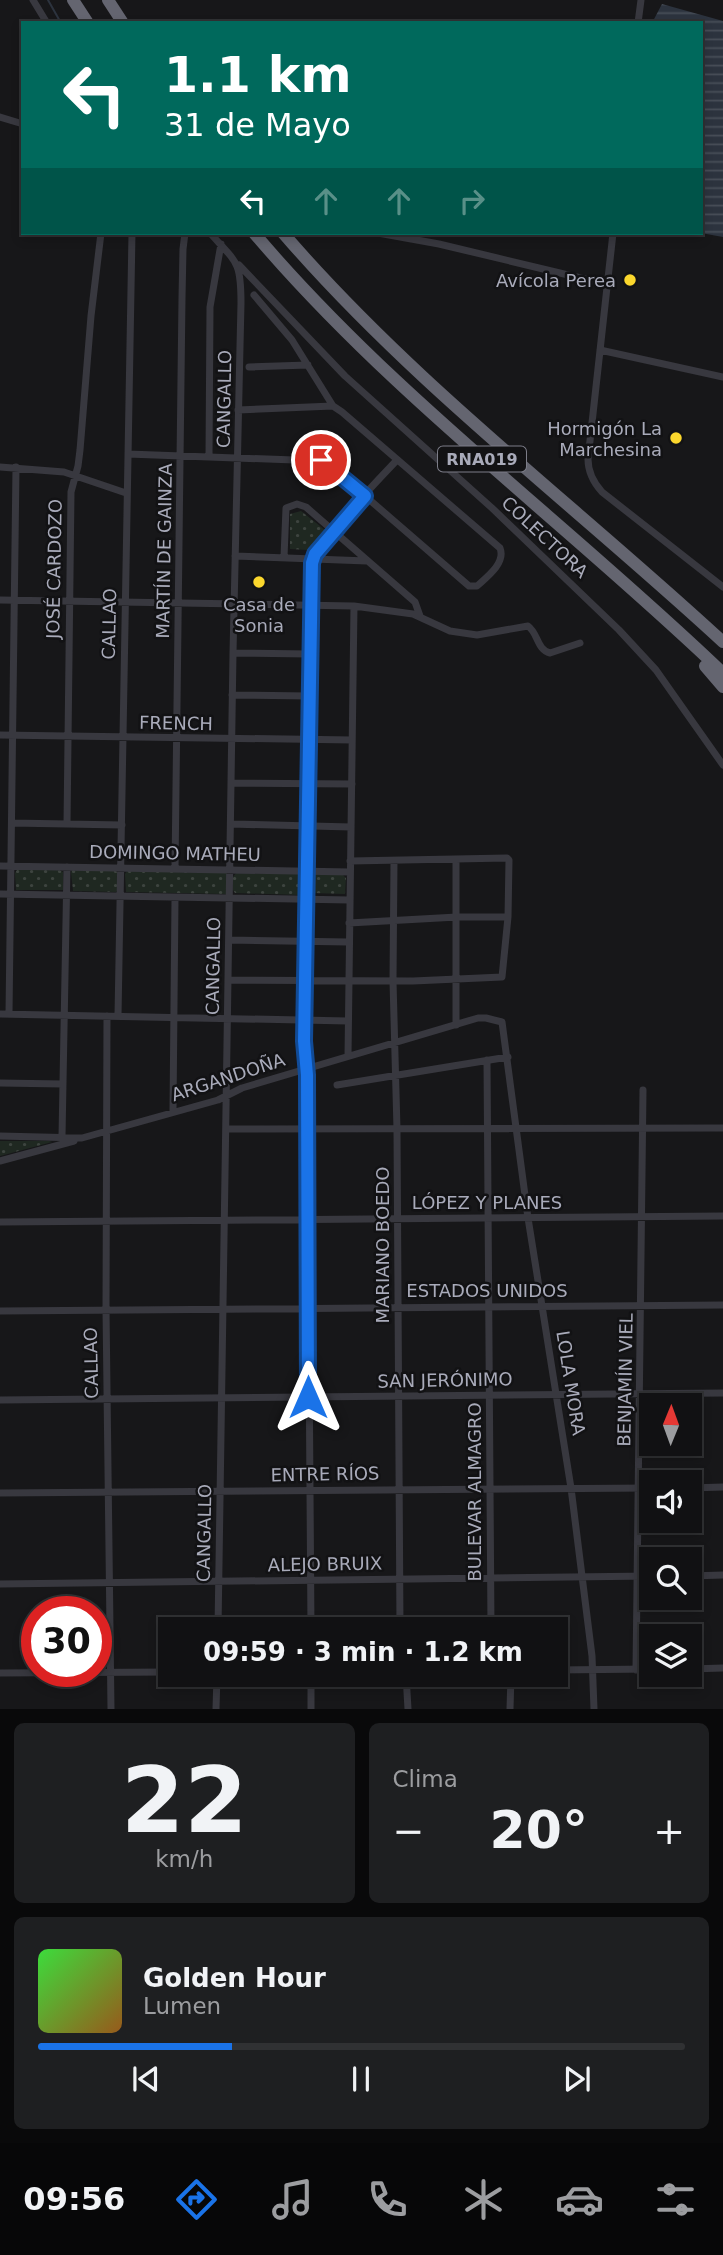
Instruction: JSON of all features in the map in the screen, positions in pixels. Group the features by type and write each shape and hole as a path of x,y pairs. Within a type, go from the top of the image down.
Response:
{"highway":[{"path":"74,0 87,21"},
{"path":"81,0 95,21"},
{"path":"108,0 122,21"},
{"path":"116,0 130,21"},
{"name":"RNA019","path":"256,235 377,364 723,673"},
{"name":"RNA019","path":"285,235 404,358 723,640"},
{"path":"615,577 638,604 699,660 723,687"}],"street":[{"path":"33,0 46,21"},
{"path":"638,21 641,0"},
{"path":"0,117 21,123"},
{"name":"JOSÉ CARDOZO","path":"67,824 71,492 80,450 101,235"},
{"name":"CALLAO","path":"118,1016 132,235"},
{"name":"MARTÍN DE GAINZA","path":"175,869 185,235"},
{"name":"COLECTORA","path":"212,235 345,376 492,508 619,630 656,670 723,765"},
{"path":"389,235 439,244 606,284"},
{"path":"612,235 588,459 591,477 602,492 723,587"},
{"path":"209,456 210,307 221,244"},
{"name":"CANGALLO","path":"218,1617 231,739 241,303 236,261"},
{"path":"128,454 321,460 469,586 480,584 500,562 502,552 333,406 292,340 254,295"},
{"path":"600,350 723,377"},
{"path":"248,367 308,365"},
{"path":"239,410 333,406"},
{"path":"311,1617 304,1020 312,559 334,530 397,460"},
{"path":"0,467 64,472 127,493"},
{"path":"9,1014 16,467"},
{"path":"284,557 285,511 288,506 297,504 306,507 415,602 420,616"},
{"path":"235,556 368,561"},
{"path":"0,600 354,606 420,616 450,631 465,634 488,634 528,626 535,632 545,652 550,653 580,643"},
{"path":"348,1056 354,606"},
{"path":"233,653 309,654"},
{"path":"232,695 309,696"},
{"name":"FRENCH","path":"0,735 352,740"},
{"path":"231,783 352,784"},
{"path":"12,823 122,825"},
{"path":"231,824 351,827"},
{"path":"229,979 393,981 502,977 508,917 507,858 350,861"},
{"path":"456,859 456,1025"},
{"name":"MARIANO BOEDO","path":"394,861 400,1617"},
{"name":"DOMINGO MATHEU","path":"0,866 350,872"},
{"path":"62,1137 67,867"},
{"path":"0,894 349,900"},
{"path":"173,1112 175,898"},
{"path":"349,923 508,917"},
{"path":"229,940 348,942"},
{"path":"0,1014 348,1021"},
{"name":"CALLAO","path":"107,1016 109,1596"},
{"name":"ARGANDOÑA","path":"0,1136 82,1139 218,1100 242,1088 306,1068 456,1025 486,1017 502,1022"},
{"name":"LOLA MORA","path":"502,1022 528,1218 571,1489 593,1670 594,1709"},
{"path":"337,1085 508,1057"},
{"name":"BULEVAR ALMAGRO","path":"487,1060 491,1617"},
{"path":"0,1083 63,1084"},
{"name":"BENJAMÍN VIEL","path":"641,1393 643,1090"},
{"path":"226,1129 723,1128"},
{"path":"0,1161 82,1139"},
{"name":"LÓPEZ Y PLANES","path":"0,1222 723,1216"},
{"name":"ESTADOS UNIDOS","path":"0,1311 723,1305"},
{"name":"SAN JERÓNIMO","path":"702,1394 723,1394"},
{"name":"SAN JERÓNIMO","path":"0,1400 639,1395"},
{"path":"702,1488 723,1487"},
{"name":"BENJAMÍN VIEL","path":"636,1670 639,1488"},
{"name":"ENTRE RÍOS","path":"0,1493 639,1488"},
{"path":"702,1576 723,1575"},
{"name":"ALEJO BRUIX","path":"0,1584 637,1576"},
{"path":"702,1669 723,1668"},
{"path":"568,1671 639,1670"},
{"path":"112,1672 158,1672"},
{"path":"0,1673 21,1673"},
{"name":"CALLAO","path":"110,1687 111,1709"},
{"path":"216,1709 217,1687"},
{"path":"311,1687 311,1709"},
{"path":"407,1687 408,1709"},
{"path":"510,1687 510,1709"}],"shaded area":[{"path":"662,4 723,21 723,237 703,233 703,21 653,21"},
{"path":"301,511 325,530 308,550 290,549 290,514"},
{"path":"18,868 59,870 63,872 63,890 16,890 15,873"},
{"path":"72,870 115,870 118,873 118,890 73,891"},
{"path":"128,870 227,873 226,894 126,892 125,874"},
{"path":"236,873 303,874 304,890 300,895 235,893 233,877"},
{"path":"314,873 343,875 346,878 345,894 312,893 311,877"},
{"path":"0,1141 49,1141 52,1142 0,1156"}],"waterway":[{"path":"48,0 60,21"}],"place":[{"name":"Avícola Perea","path":"630,280"},
{"name":"Hormigón La Marchesina","path":"676,438"},
{"name":"Casa de Sonia","path":"259,582"}],"route":[{"path":"308,1397 307,1075 304,1041 312,563 313,556 365,496 321,460"}]}
